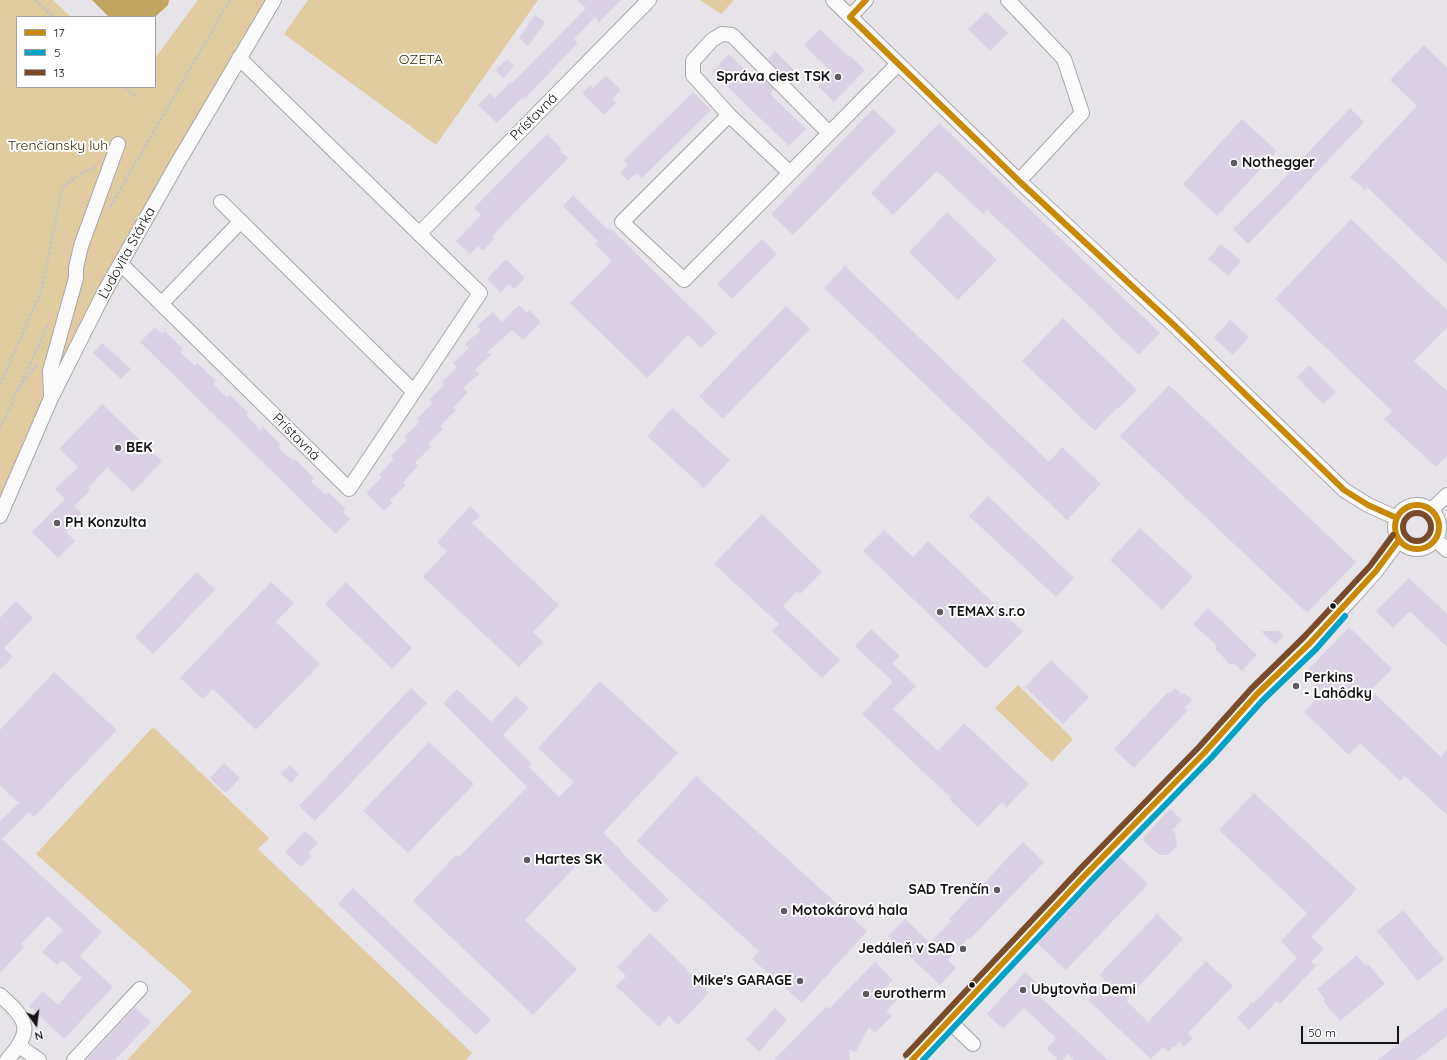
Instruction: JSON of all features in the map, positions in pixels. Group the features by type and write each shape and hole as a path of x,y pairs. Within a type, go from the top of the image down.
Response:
{"street":[{"name":"Ľudovíta Stárka","path":"0,516 51,398 105,291 177,164 274,0"},
{"name":"Prístavná","path":"419,234 649,0"},
{"path":"833,0 1019,181 1174,326 1344,490 1368,505 1397,518"},
{"path":"850,17 866,0"},
{"path":"1008,0 1064,59 1082,113 1019,181"},
{"path":"790,172 729,115 693,75 693,61 712,40 722,34 732,35 829,133"},
{"name":"Prístavná","path":"121,264 349,489 480,293 239,58"},
{"path":"729,115 622,222 684,280 898,64"},
{"path":"51,398 50,371 76,278 76,268 81,246 118,144"},
{"path":"221,202 414,392"},
{"path":"161,304 241,222"},
{"path":"1431,510 1447,495"},
{"path":"1422,505 1431,510 1436,516 1439,524 1439,532 1436,540 1430,546 1418,549 1406,546 1399,540 1395,526 1397,518 1403,510 1412,506 1422,505"},
{"path":"912,1060 1086,874 1205,752 1257,694 1310,643 1376,571 1399,540"},
{"path":"1436,540 1447,550"},
{"path":"74,1060 140,989"},
{"path":"0,995 20,1014 23,1019 24,1035 15,1054 39,1060"},
{"path":"948,1021 973,1044"}],"path":[{"path":"36,0 53,16"},
{"path":"107,213 230,0"},
{"path":"126,88 136,98"},
{"path":"0,385 42,289 62,188 82,173 98,166"},
{"path":"0,428 52,316"}],"green space":[{"name":"Trenčiansky luh","path":"0,0 53,0 70,16 16,16 16,88 156,88 156,57 198,0 272,0 92,333 83,323 0,498"},
{"name":"OZETA","path":"308,0 538,0 436,145 284,34"},
{"path":"700,0 734,0 721,14"},
{"path":"1018,685 1073,739 1052,762 995,708"},
{"path":"153,727 269,838 258,849 472,1053 466,1060 127,1060 192,991 36,854"}],"shaded area":[{"path":"92,0 169,0 168,5 156,16 108,16"}],"building":[{"path":"577,0 621,0 599,22 595,17 574,39 578,43 524,99 523,97 497,123 478,105 490,93 495,98 510,82 511,84 586,8"},
{"path":"986,12 1008,33 990,51 968,29"},
{"path":"535,15 545,22 528,46 519,38"},
{"path":"820,29 865,70 834,102 818,86 832,72 804,45"},
{"path":"1424,45 1447,68 1447,264 1367,187 1365,190 1350,177 1417,106 1390,80"},
{"path":"775,51 794,70 786,77 768,59"},
{"path":"729,54 751,75 756,71 774,89 770,94 806,129 789,146 712,72"},
{"path":"507,59 514,65 504,79 496,70"},
{"path":"606,76 621,90 612,99 616,103 604,115 582,93 590,85 593,88"},
{"path":"693,92 711,110 642,178 637,173 628,181 620,173 628,165 624,160"},
{"path":"1350,108 1364,122 1248,244 1233,229 1272,191"},
{"path":"873,109 896,131 793,235 771,214"},
{"name":"Nothegger","path":"1242,119 1277,151 1217,216 1183,184"},
{"path":"939,123 1160,333 1139,355 1101,317 987,210 983,214 937,171 893,215 871,193"},
{"path":"547,134 562,149 560,151 568,158 492,236 494,239 483,251 478,246 470,254 456,241 481,215 474,208"},
{"path":"573,195 608,230 610,228 717,333 701,348 688,335 647,378 570,303 612,261 595,244 598,241 563,206"},
{"path":"947,212 997,260 958,300 909,252"},
{"path":"1351,219 1447,310 1447,327 1414,361 1447,391 1447,456 1436,467 1384,419 1392,411 1275,299"},
{"path":"762,239 777,254 732,299 717,284"},
{"path":"1221,244 1241,261 1228,276 1208,259"},
{"path":"506,259 525,278 514,289 509,284 501,293 487,279"},
{"path":"845,266 1049,462 1062,447 1101,484 1067,520 824,288"},
{"path":"519,305 527,313 529,310 541,322 523,340 512,330 487,352 491,355 475,370 479,374 463,388 468,392 453,408 456,410 440,426 443,429 428,444 431,447 415,463 418,466 403,482 406,485 390,500 392,503 384,511 366,493 382,477 379,475 394,459 391,456 407,440 404,437 420,422 417,419 432,403 429,400 444,385 442,382 457,367 453,363 469,348 465,344 481,330 477,326 493,312 502,322"},
{"path":"786,306 810,329 723,419 699,396"},
{"path":"1063,318 1137,390 1095,431 1022,361"},
{"path":"1230,320 1249,337 1233,355 1214,338"},
{"path":"155,327 162,334 165,331 183,349 180,352 195,366 197,363 216,381 213,383 220,391 227,398 230,395 248,413 246,415 260,430 263,427 281,445 278,447 285,454 293,461 295,459 314,478 311,481 318,488 326,495 328,492 346,509 343,512 350,519 336,534 140,342"},
{"path":"102,343 131,369 121,379 93,353"},
{"path":"1309,365 1336,392 1323,404 1297,377"},
{"path":"1169,385 1356,562 1307,613 1120,436"},
{"path":"102,404 162,461 133,492 107,467 88,488 90,491 74,506 83,515 66,532 75,541 58,558 32,532 65,499 55,489 78,467 59,449"},
{"path":"672,408 730,460 704,488 647,436"},
{"path":"988,496 1074,578 1056,597 969,516"},
{"path":"470,506 480,516 472,523 559,605 533,632 543,642 519,667 423,577 447,551 437,542"},
{"path":"762,514 822,572 800,594 797,591 783,606 840,660 822,678 772,631 779,624 714,564"},
{"path":"1140,528 1193,577 1162,610 1110,560"},
{"path":"884,530 913,557 928,541 1023,631 986,669 863,551"},
{"path":"197,572 215,590 153,654 135,637"},
{"path":"1409,578 1447,614 1447,647 1410,611 1393,628 1376,611"},
{"path":"271,582 294,603 276,622 320,664 256,730 213,689 203,699 180,678"},
{"path":"346,582 412,648 392,669 325,604"},
{"path":"16,601 33,618 4,648 13,657 0,670 0,618"},
{"path":"1208,608 1257,655 1242,671 1234,663 1230,665 1215,648 1217,646 1193,624"},
{"path":"1349,627 1392,669 1371,690 1441,757 1447,750 1447,815 1405,776 1400,781 1360,743 1349,755 1304,712 1323,693 1304,674"},
{"path":"871,629 900,656 892,663 916,686 893,709 938,751 964,723 1029,784 1007,807 1002,802 978,827 949,799 950,797 862,714 893,682 855,646"},
{"path":"1261,631 1278,631 1284,636 1275,645"},
{"path":"1051,660 1089,697 1063,724 1025,687"},
{"path":"54,672 117,730 34,817 29,812 2,839 102,932 80,956 113,987 64,1039 29,1006 43,991 58,1005 82,978 62,960 57,965 42,952 63,930 48,916 21,944 24,947 0,973 0,821 19,803 0,785 0,730"},
{"path":"600,681 678,753 603,833 669,900 655,913 591,850 525,920 577,969 533,1015 413,901 456,855 459,857 527,787 443,703 457,689 491,722 516,696 529,708 503,735 532,764 529,767 559,797 574,782 538,748"},
{"path":"411,688 427,703 315,821 299,806"},
{"path":"1175,688 1182,695 1184,693 1192,700 1185,708 1188,710 1134,768 1114,749 1168,692 1170,693"},
{"path":"429,742 474,784 408,853 363,811"},
{"path":"224,763 240,778 226,793 210,778"},
{"path":"290,765 299,774 291,783 281,774"},
{"path":"696,776 867,931 802,1003 752,959 759,951 637,841"},
{"path":"1254,793 1357,889 1311,937 1324,949 1311,962 1317,965 1280,1004 1277,1001 1249,1030 1237,1018 1252,1002 1253,1004 1297,958 1281,941 1307,913 1219,830"},
{"path":"1170,809 1182,820 1172,830 1175,832 1177,846 1168,855 1159,855 1142,839"},
{"path":"305,831 318,843 308,853 311,857 301,867 285,852"},
{"name":"SAD Trenčín","path":"1023,842 1044,862 948,960 956,968 940,985 888,936 905,919 930,943 951,921 949,919"},
{"path":"1119,856 1148,884 1066,970 1037,943"},
{"path":"353,888 491,1020 476,1035 338,904"},
{"path":"1403,910 1444,959 1418,981 1377,931"},
{"path":"1157,914 1183,939 1126,1000 1148,1022 1206,961 1233,986 1188,1033 1193,1038 1184,1047 1179,1042 1168,1052 1163,1047 1151,1059 1088,1000 1105,981 1099,975"},
{"path":"650,933 709,993 678,1025 669,1016 659,1027 616,986 626,976 617,967"},
{"path":"1357,955 1366,966 1368,964 1385,984 1340,1021 1323,1001 1325,999 1317,989"},
{"path":"875,962 893,980 884,989 896,1001 886,1011 892,1016 875,1033 869,1027 856,1052 849,1050 850,1060 774,1060 826,1007 829,1009"},
{"path":"1025,972 1042,988 1037,994 1108,1060 1074,1060 1068,1054 1063,1060 1058,1060 1047,1049 1056,1038 1024,1008 1003,1029 987,1014"},
{"path":"135,1007 151,1022 115,1060 86,1060"},
{"path":"1447,1007 1447,1036 1416,1060 1377,1060"},
{"path":"775,1008 787,1020 759,1052 746,1039"}],"transit line":[{"name":"17","path":"866,0 850,17 1019,181 1174,325 1344,490 1368,505 1397,518"},
{"name":"17","path":"1413,505 1421,505 1433,511 1439,523 1439,527 1439,531 1433,543 1421,549 1413,549 1401,543 1395,531 1395,523 1401,511 1413,505"},
{"name":"13","path":"1417,513 1427,517 1431,527 1427,537 1417,541 1407,537 1403,527 1407,517 1417,513"},
{"name":"13","path":"906,1055 1080,869 1199,747 1251,689 1304,637 1370,566 1393,535"},
{"name":"17","path":"912,1060 1086,874 1205,752 1257,694 1310,643 1376,571 1399,540"},
{"name":"5","path":"923,1060 1092,880 1211,758 1263,700 1316,649 1345,616"}],"place":[{"name":"Správa ciest TSK","path":"838,77"},
{"name":"Nothegger","path":"1234,163"},
{"name":"BEK","path":"118,448"},
{"name":"PH Konzulta","path":"57,523"},
{"name":"TEMAX s.r.o","path":"940,612"},
{"name":"Perkins - Lahôdky","path":"1296,686"},
{"name":"Hartes SK","path":"527,860"},
{"name":"SAD Trenčín","path":"997,890"},
{"name":"Motokárová hala","path":"784,911"},
{"name":"Jedáleň v SAD","path":"963,949"},
{"name":"Mike's GARAGE","path":"800,981"},
{"name":"Ubytovňa Demi","path":"1023,990"},
{"name":"eurotherm","path":"866,994"}]}
